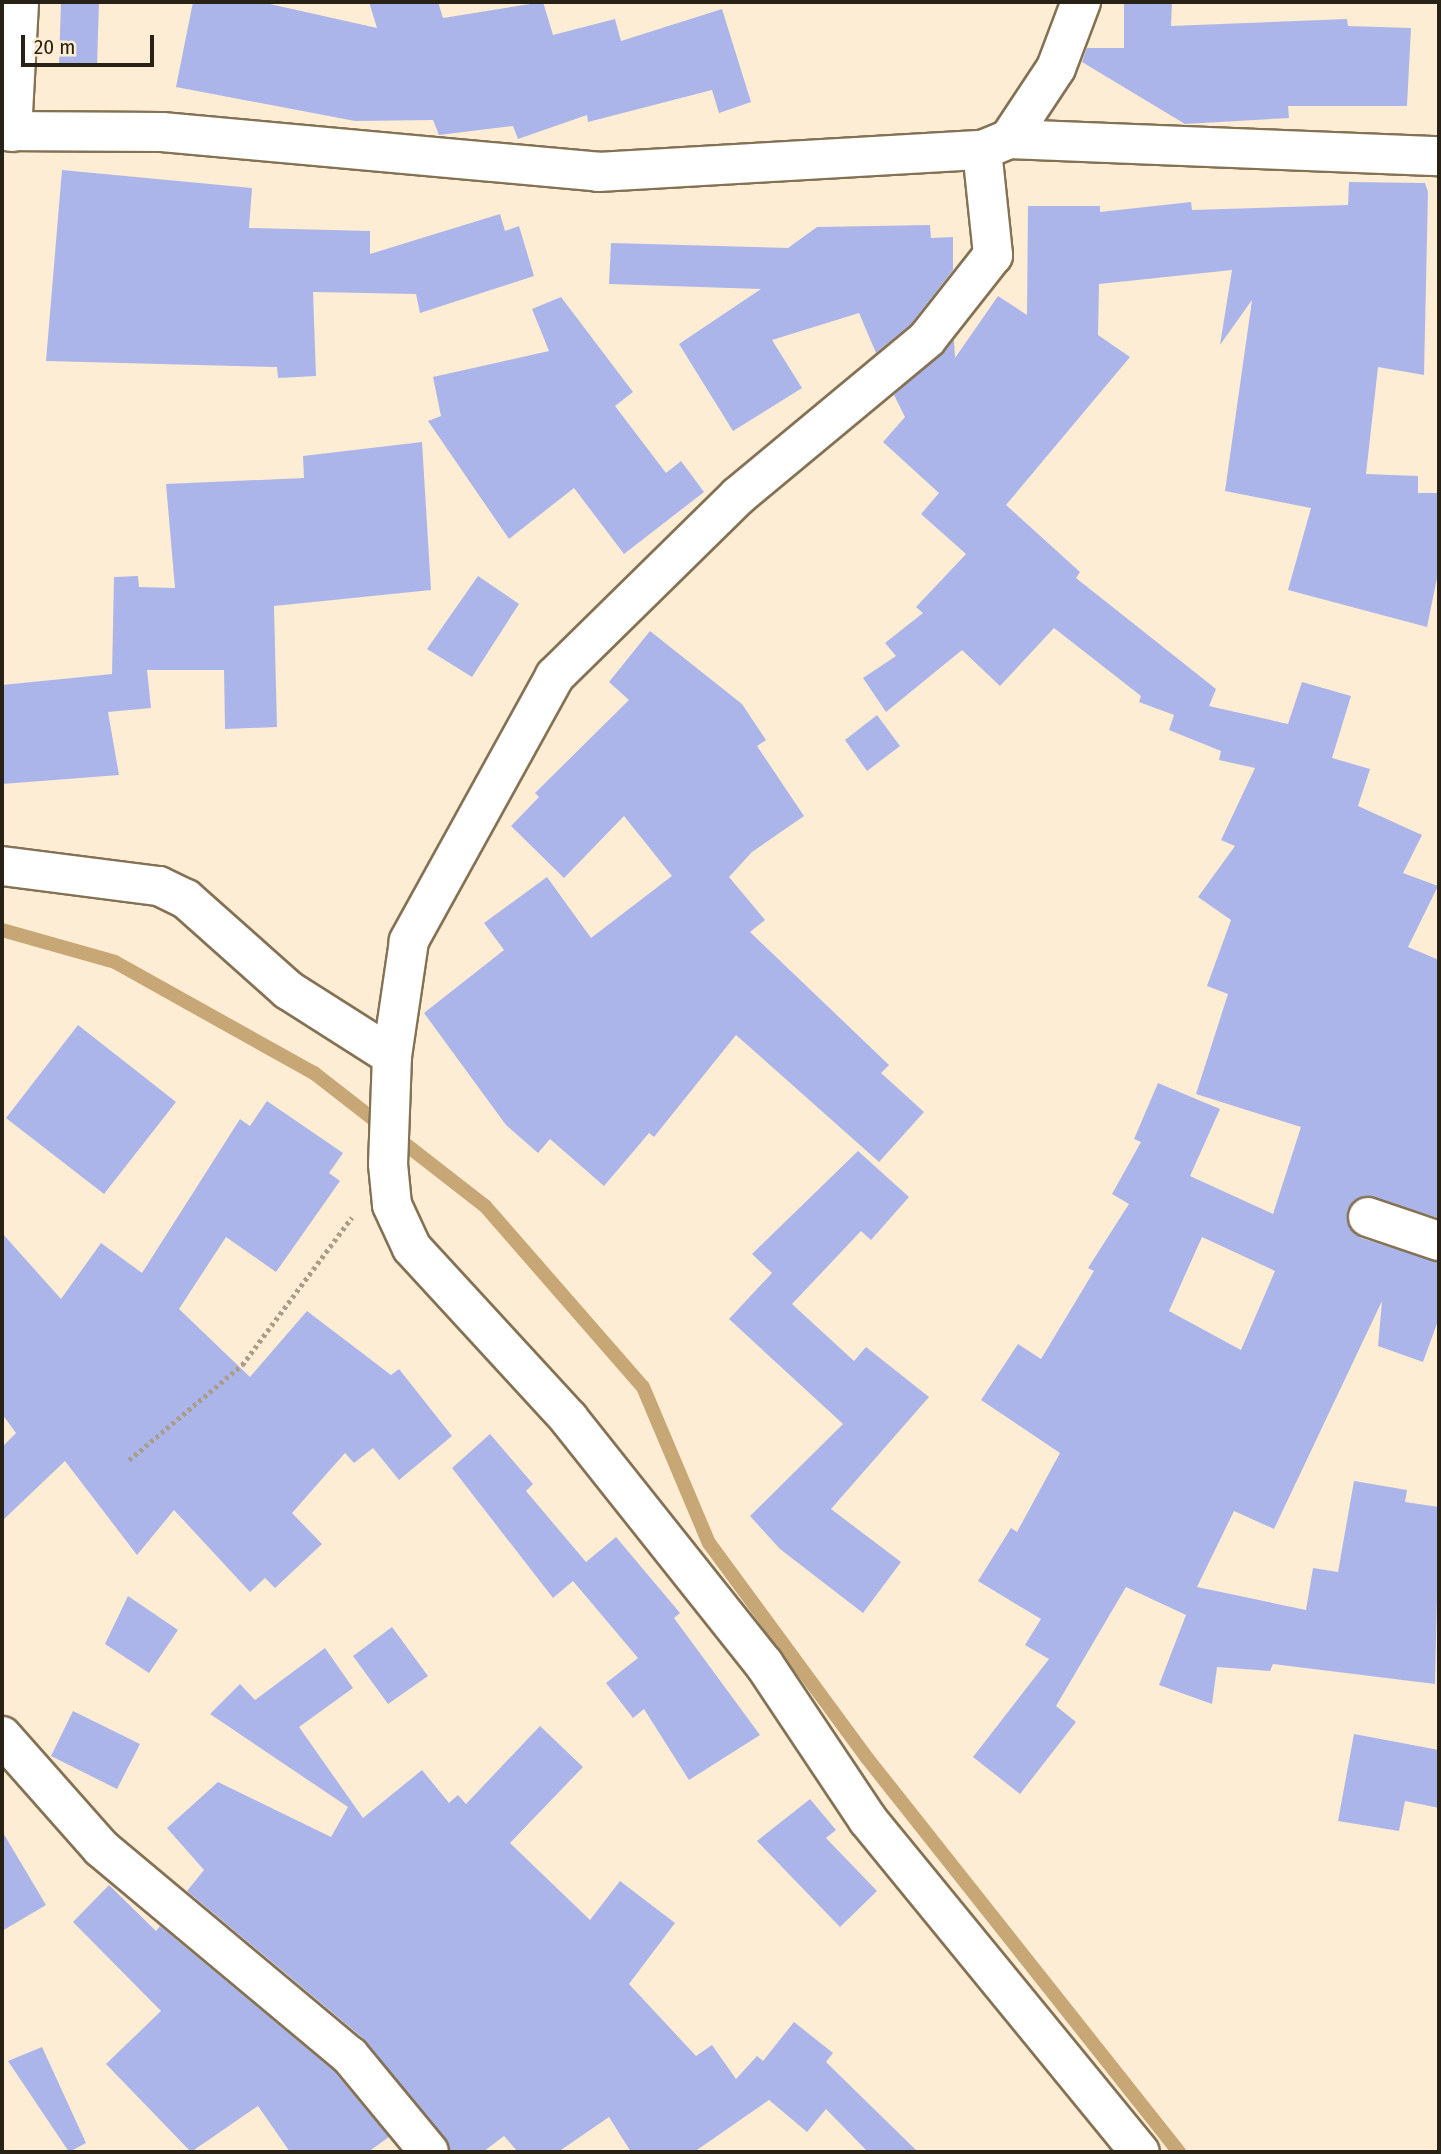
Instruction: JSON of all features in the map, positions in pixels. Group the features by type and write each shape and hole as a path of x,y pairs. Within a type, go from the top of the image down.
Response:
{"street":[{"path":"19,2 7,131 162,132 598,172 996,145 1439,156"},
{"path":"1081,2 1056,68 996,145 993,255 927,339 738,496 555,676 422,909 409,941 392,1056 388,1164 392,1205 412,1248 569,1419 764,1664 876,1830 1140,2152"},
{"path":"2,866 159,886 186,899 288,990 392,1056"},
{"path":"1368,1217 1439,1241"},
{"path":"2,1736 101,1848 350,2056 429,2152"}],"path":[{"path":"129,1460 242,1365 388,1164"}],"building":[{"path":"61,2 99,2 97,65 59,64"},
{"path":"193,2 261,2 377,28 369,2 438,2 443,18 543,2 553,35 615,19 621,41 722,9 751,102 719,113 712,90 588,122 587,115 518,139 513,126 439,135 433,120 355,121 176,87"},
{"path":"1124,2 1172,2 1171,26 1347,19 1348,26 1411,28 1407,106 1288,106 1289,118 1185,124 1082,62 1087,48 1124,48"},
{"path":"62,170 252,188 249,228 370,231 370,254 500,214 505,231 519,226 534,276 420,313 416,294 313,292 316,376 278,378 277,367 46,361"},
{"path":"1349,182 1425,183 1428,192 1424,375 1378,367 1366,474 1418,476 1418,493 1439,493 1439,568 1427,627 1288,590 1311,508 1225,491 1252,300 1220,345 1232,270 1099,284 1098,335 1130,357 1006,505 1080,572 1076,578 1216,689 1209,706 1288,724 1302,682 1351,696 1332,758 1370,769 1358,806 1422,835 1403,873 1438,886 1408,947 1439,960 1439,1218 1364,1196 1353,1201 1347,1221 1361,1238 1439,1262 1439,1318 1423,1362 1378,1346 1382,1301 1274,1529 1234,1511 1197,1587 1306,1610 1313,1568 1338,1572 1354,1481 1407,1490 1405,1502 1439,1507 1435,1684 1273,1664 1270,1671 1217,1667 1212,1704 1159,1685 1186,1615 1126,1587 1056,1706 1076,1722 1020,1794 973,1757 1049,1659 1025,1645 1041,1619 978,1581 1011,1528 1017,1532 1060,1453 981,1400 1018,1344 1041,1359 1094,1271 1088,1268 1129,1204 1112,1194 1141,1142 1134,1139 1158,1083 1220,1109 1190,1176 1273,1214 1301,1127 1196,1094 1228,994 1207,986 1231,920 1198,897 1235,846 1221,840 1255,768 1219,760 1221,751 1169,730 1174,715 1139,702 1141,696 1054,628 1000,686 962,650 886,712 863,678 896,656 885,643 923,613 916,607 966,554 921,514 939,493 883,442 905,417 894,395 954,340 955,358 998,296 1027,315 1028,206 1100,206 1100,212 1191,202 1192,210 1348,205","holes":["1202,1237 1275,1271 1241,1350 1169,1311"]},
{"path":"930,225 931,238 953,237 953,270 911,324 876,353 859,313 772,340 802,388 733,431 679,344 761,289 609,284 611,243 788,248 817,227"},
{"path":"561,297 633,392 615,406 666,473 681,461 704,492 624,554 574,488 509,539 428,421 441,416 433,377 549,351 532,309"},
{"path":"422,442 431,590 274,606 277,727 225,729 224,670 147,670 151,708 108,712 119,775 2,784 2,685 112,674 114,577 138,576 139,587 175,588 166,484 304,478 303,456"},
{"path":"478,576 519,604 472,677 427,649"},
{"path":"650,631 742,704 766,740 757,746 804,816 752,852 729,877 765,920 750,932 889,1065 881,1073 924,1112 879,1162 736,1035 654,1137 649,1133 604,1186 550,1139 538,1153 506,1125 424,1013 504,950 484,923 547,877 591,938 672,876 624,816 564,878 511,826 539,797 535,793 629,700 609,682"},
{"path":"877,715 900,746 867,771 845,740"},
{"path":"78,1025 176,1102 104,1194 6,1118"},
{"path":"267,1101 343,1153 329,1173 340,1181 276,1272 226,1237 179,1309 250,1377 307,1311 391,1375 399,1369 452,1436 399,1480 373,1448 354,1463 345,1453 292,1513 322,1544 275,1588 265,1578 250,1592 174,1510 137,1555 65,1461 2,1521 2,1447 16,1433 2,1414 2,1233 61,1299 101,1243 142,1273 240,1119 250,1126"},
{"path":"858,1151 909,1197 871,1240 861,1231 792,1304 854,1361 866,1347 929,1397 831,1509 901,1562 863,1613 780,1549 750,1516 843,1424 729,1319 772,1273 752,1254"},
{"path":"490,1434 533,1484 526,1491 586,1562 616,1537 680,1613 674,1618 760,1735 689,1780 644,1709 633,1718 606,1683 638,1658 573,1581 553,1598 452,1468"},
{"path":"128,1596 178,1630 149,1673 105,1644"},
{"path":"392,1627 428,1676 388,1704 353,1656"},
{"path":"325,1648 353,1688 299,1727 363,1818 422,1770 449,1803 458,1795 466,1804 540,1726 583,1767 510,1843 590,1920 620,1881 675,1923 629,1984 696,2056 712,2045 736,2079 757,2056 763,2061 794,2022 833,2053 826,2062 918,2152 868,2152 826,2109 807,2132 769,2100 694,2152 631,2152 609,2117 558,2152 518,2152 504,2136 483,2152 451,2152 364,2039 187,1891 204,1870 167,1828 218,1782 331,1837 348,1807 210,1714 240,1684 255,1700"},
{"path":"73,1711 140,1744 117,1789 51,1756"},
{"path":"1354,1734 1439,1750 1439,1808 1405,1801 1399,1831 1338,1821"},
{"path":"810,1799 836,1830 826,1838 877,1891 840,1927 757,1841"},
{"path":"2,1831 46,1905 2,1931"},
{"path":"109,1885 156,1931 160,1926 334,2071 389,2137 368,2152 290,2152 258,2106 191,2152 106,2064 161,2011 73,1922"},
{"path":"42,2047 86,2143 69,2152 8,2061"}],"waterway":[{"path":"2,930 115,962 314,1073 485,1206 643,1387 709,1543 867,1758 1179,2152"}]}
